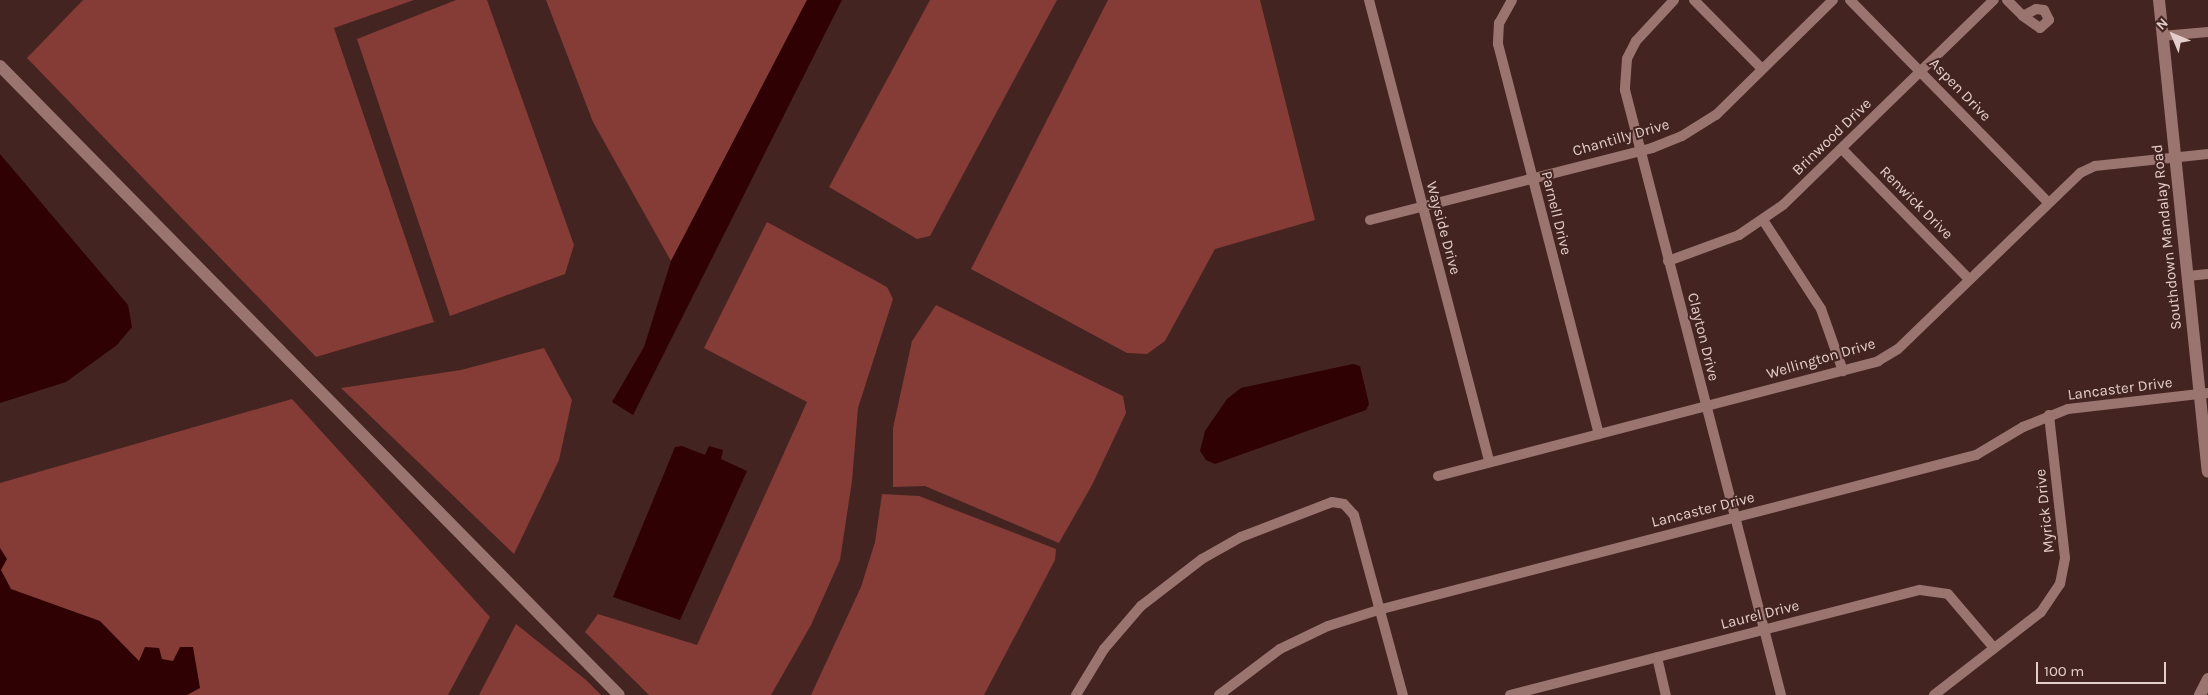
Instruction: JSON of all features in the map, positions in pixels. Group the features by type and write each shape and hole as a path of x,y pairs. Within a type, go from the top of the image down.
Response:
{"street":[{"name":"Wayside Drive","path":"1370,0 1489,462"},
{"name":"Parnell Drive","path":"1512,0 1499,22 1498,44 1599,434"},
{"name":"Clayton Drive","path":"1674,0 1642,33 1627,59 1625,90 1781,695"},
{"path":"1694,0 1762,69"},
{"name":"Chantilly Drive","path":"1370,220 1640,151 1701,125 1833,0"},
{"name":"Aspen Drive","path":"1850,0 2048,202"},
{"name":"Brinwood Drive","path":"1668,261 1713,247 1763,220 1842,150 1994,0"},
{"path":"2006,0 2024,16"},
{"name":"Southdown Mandalay Road","path":"2159,0 2188,276 2204,394 2208,471"},
{"path":"2162,36 2208,32"},
{"path":"1,67 619,695"},
{"name":"Renwick Drive","path":"1842,150 1969,279"},
{"name":"Wellington Drive","path":"1438,476 1878,361 1898,349 2048,202 2089,168 2208,154"},
{"path":"1763,220 1821,309 1843,371"},
{"path":"2188,276 2208,274"},
{"name":"Lancaster Drive","path":"1219,695 1280,649 1328,626 1378,610 1976,455 2049,415 2068,409 2204,394"},
{"name":"Myrick Drive","path":"1934,695 2053,599 2064,569 2049,415"},
{"path":"1076,695 1104,649 1142,606 1202,558 1241,537 1332,502 1344,504 1354,515 1378,610 1403,695"},
{"name":"Laurel Drive","path":"1510,695 1550,690 1656,657 1929,589 1942,591 1956,601 1994,648"},
{"path":"1656,657 1666,695"},
{"path":"2200,695 2208,679"}],"shaded area":[{"path":"83,0 414,0 334,28 434,322 316,357 27,58"},
{"path":"456,0 487,0 574,245 565,274 450,316 357,39"},
{"path":"546,0 807,0 671,261 593,122"},
{"path":"807,0 842,0 633,415 612,402 644,347 671,261"},
{"path":"930,0 1057,0 930,236 917,239 829,187"},
{"path":"1108,0 1260,0 1315,220 1215,249 1165,341 1147,354 1127,353 971,269"},
{"path":"0,154 128,305 132,327 117,345 66,382 0,403"},
{"path":"767,222 887,287 893,299 858,408 852,481 840,560 811,625 771,695 649,695 585,632 598,614 697,645 807,402 704,348"},
{"path":"936,305 1123,396 1126,413 1092,485 1059,543 925,486 893,487 893,428 912,341"},
{"path":"544,348 572,400 559,460 514,554 341,388 461,370"},
{"path":"1353,364 1360,366 1369,404 1366,410 1215,464 1206,460 1200,451 1205,431 1227,399 1241,388"},
{"path":"292,399 490,617 448,695 0,695 0,483"},
{"path":"682,446 705,455 709,446 723,450 721,459 747,471 680,620 613,597 675,447"},
{"path":"882,494 919,496 1056,549 1055,560 984,695 811,695 861,587 875,542"},
{"path":"0,548 7,559 1,570 11,589 100,621 139,661 145,647 159,648 162,659 173,661 180,647 193,647 200,688 187,695 0,695"},
{"path":"516,624 586,680 601,695 479,695"}]}
